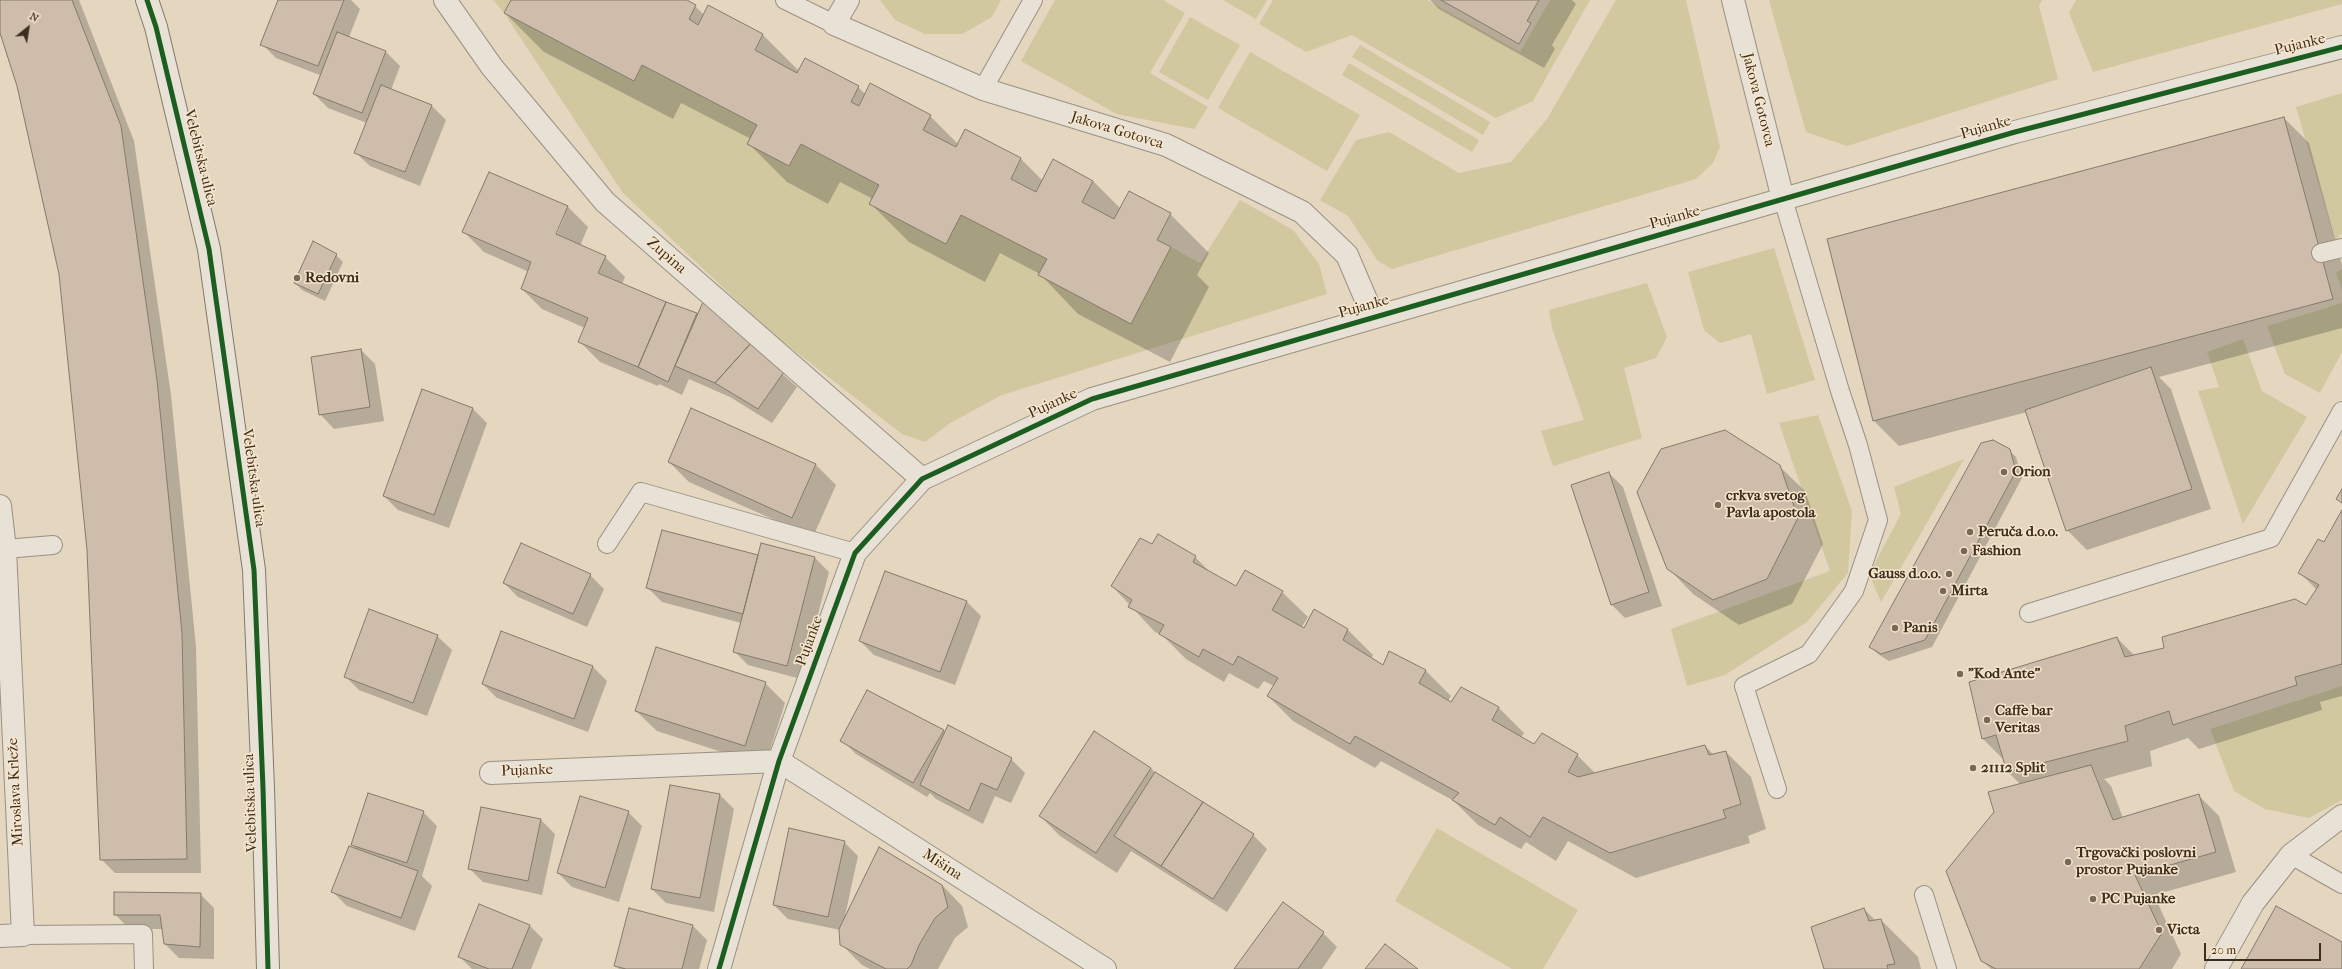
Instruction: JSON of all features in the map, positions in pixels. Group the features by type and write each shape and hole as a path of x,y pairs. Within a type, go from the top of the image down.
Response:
{"street":[{"name":"Velebitska ulica","path":"147,0 156,27 209,249 254,570 263,788 268,969"},
{"name":"Zupina","path":"445,0 492,67 605,202 922,479"},
{"path":"834,24 848,0"},
{"name":"Jakova Gotovca","path":"1733,0 1783,199"},
{"name":"Jakova Gotovca","path":"834,24 983,90 1166,145 1302,212 1347,255 1373,316"},
{"name":"Pujanke","path":"719,969 779,761 855,552 922,479 1092,399 1373,316 2015,132 2342,48"},
{"name":"Miroslava Krleže","path":"0,506 5,549 23,935"},
{"name":"Pujanke","path":"491,773 779,761"},
{"name":"Mišina","path":"779,761 1105,969"},
{"path":"2216,969 2253,903 2291,855 2342,816"},
{"path":"0,936 23,935"}],"lane":[{"path":"785,0 834,24"},
{"path":"983,90 1034,0"},
{"path":"1777,789 1744,686 1809,654 1854,590 1878,520 1858,445 1840,391 1783,199"},
{"path":"2321,253 2342,248"},
{"path":"2029,613 2272,538 2342,411"},
{"path":"607,544 641,492 855,552"},
{"path":"5,549 53,545"},
{"path":"2291,855 2342,884"},
{"path":"1924,895 1947,969"},
{"path":"23,935 143,934 144,969"}],"shaded area":[{"path":"493,0 511,0 504,13"},
{"path":"880,0 1001,0 992,17 962,34 925,34 895,20"},
{"path":"1055,0 1163,0 1185,13 1150,73 1208,107 1194,129 1117,114 1021,61"},
{"path":"1223,0 1267,0 1256,19"},
{"path":"1273,0 1427,0 1520,52 1550,0 1590,0 1533,101 1496,118 1352,35 1306,52 1259,24"},
{"path":"1616,0 1686,0 1720,147 1713,163 1696,179 1392,269 1378,261 1348,216 1320,200 1356,140 1389,132 1459,173 1511,162 1547,119"},
{"path":"1769,0 2042,0 2039,6 2058,79 1847,146 1806,132"},
{"path":"2076,0 2342,0 2342,4 2093,72 2069,13"},
{"path":"504,13 634,81 642,65 757,125 789,166 801,144 879,185 870,204 946,244 961,215 1047,259 1039,275 1131,323 1171,247 1200,263 1240,200 1293,230 1319,264 1327,294 1002,395 950,423 925,442 902,434 769,331 623,193"},
{"path":"1190,17 1240,45 1208,100 1159,72"},
{"path":"1360,45 1490,122 1483,135 1352,57"},
{"path":"1250,52 1360,115 1327,171 1218,108"},
{"path":"1349,63 1479,140 1472,152 1342,75"},
{"path":"2342,93 2342,233 2335,241 2296,107"},
{"path":"1774,248 1815,380 1767,394 1751,334 1720,343 1704,330 1688,272"},
{"path":"2342,269 2342,290 2336,273"},
{"path":"1647,283 1667,337 1656,358 1624,368 1642,438 1553,466 1541,431 1584,420 1552,328 1549,310"},
{"path":"2342,303 2342,352 2320,393 2285,374 2267,326"},
{"path":"2243,339 2262,391 2307,417 2243,524 2198,391 2219,387 2207,352"},
{"path":"1818,415 1852,511 1848,573 1807,622 1725,675 1687,686 1671,629 1830,571 1779,423"},
{"path":"1964,459 1881,602 1869,574 1901,514 1894,487"},
{"path":"2342,686 2342,800 2309,818 2265,809 2234,791 2210,729"},
{"path":"1437,828 1578,910 1543,969 1512,969 1395,901"}],"building":[{"path":"0,0 72,0 121,126 157,380 182,633 187,859 100,860 87,550 59,274 17,86 0,33"},
{"path":"278,0 344,0 318,66 260,45"},
{"path":"511,0 687,0 696,5 689,19 698,25 708,5 763,34 755,50 797,73 805,58 859,86 851,102 859,106 870,83 931,115 923,130 956,147 965,129 1021,158 1011,179 1036,192 1053,159 1093,181 1082,202 1114,219 1129,191 1171,213 1157,240 1171,247 1131,324 1038,275 1047,259 961,215 946,244 869,204 879,185 801,144 789,166 747,144 757,125 642,65 634,81 504,13"},
{"path":"1441,0 1539,0 1527,21 1531,23 1519,44"},
{"path":"337,32 386,51 362,113 313,94"},
{"path":"381,85 432,105 405,172 354,153"},
{"path":"2284,117 2333,299 1873,421 1827,239"},
{"path":"489,172 568,206 556,234 606,256 598,273 666,302 638,367 578,342 588,318 521,289 531,262 462,232"},
{"path":"313,241 337,254 318,294 294,283"},
{"path":"666,302 697,313 668,382 638,367"},
{"path":"703,302 751,343 715,383 675,366"},
{"path":"751,343 784,372 758,409 715,383"},
{"path":"361,349 370,407 319,415 311,357"},
{"path":"2151,367 2192,489 2066,531 2025,410"},
{"path":"422,389 473,408 434,515 383,496"},
{"path":"691,408 816,464 792,518 668,462"},
{"name":"crkva svetog Pavla apostola","path":"1725,430 1780,465 1798,518 1767,579 1713,600 1667,569 1637,492 1661,449"},
{"path":"1993,440 2010,449 2016,471 1925,640 1881,654 1869,647 1981,443"},
{"path":"1609,472 1649,592 1611,605 1571,485"},
{"path":"2342,489 2342,503 2336,499"},
{"path":"2342,510 2342,664 2295,677 2297,685 2173,725 2169,711 2125,726 2128,741 2007,772 1996,735 1982,739 1969,682 2117,637 2125,657 2164,648 2162,637 2295,599 2306,605 2319,585 2298,573 2318,539 2324,542"},
{"path":"662,530 758,555 743,614 646,588"},
{"path":"1158,534 1196,556 1193,562 1236,586 1245,570 1283,591 1272,610 1304,628 1314,609 1348,629 1343,640 1383,665 1389,651 1426,670 1419,683 1451,702 1461,687 1499,707 1492,720 1534,744 1542,733 1578,754 1568,772 1578,777 1705,745 1709,755 1726,751 1741,804 1723,810 1726,818 1610,853 1543,817 1530,837 1500,817 1495,825 1452,800 1459,793 1355,736 1350,744 1267,696 1278,678 1238,656 1233,665 1203,649 1199,657 1159,634 1164,625 1128,607 1132,600 1111,586 1140,538 1152,544"},
{"path":"521,543 591,574 573,614 503,583"},
{"path":"761,543 815,557 787,666 733,652"},
{"path":"885,571 967,601 940,672 859,641"},
{"path":"369,609 438,635 413,703 344,677"},
{"path":"501,631 593,666 574,719 482,684"},
{"path":"656,647 766,682 745,746 635,711"},
{"path":"867,690 944,730 913,783 840,741"},
{"path":"948,725 1012,758 997,790 981,783 969,811 920,785"},
{"path":"1094,731 1151,768 1096,853 1039,816"},
{"name":"Trgovački poslovni prostor Pujanke","path":"2091,765 2113,820 2199,794 2216,852 2135,875 2162,933 2139,969 1996,969 1981,961 1946,871 1994,812 1988,792"},
{"path":"1155,772 1203,802 1161,866 1114,836"},
{"path":"670,785 720,794 700,898 651,889"},
{"path":"368,793 424,811 407,863 351,845"},
{"path":"580,796 629,811 605,888 557,873"},
{"path":"1203,802 1254,834 1213,899 1161,866"},
{"path":"481,807 541,819 528,881 468,869"},
{"path":"789,828 845,841 828,917 773,905"},
{"path":"349,846 418,871 401,918 331,892"},
{"path":"879,847 942,885 948,907 935,918 919,945 911,965 907,969 886,969 840,945 839,929"},
{"path":"114,892 201,893 200,947 164,944 160,915 114,915"},
{"path":"1283,902 1324,932 1298,969 1234,969"},
{"path":"479,904 530,925 512,969 489,969 458,957"},
{"path":"2276,906 2342,942 2342,969 2241,969"},
{"path":"629,908 693,925 682,969 626,969 614,966"},
{"path":"1864,908 1869,921 1881,919 1895,964 1887,965 1888,969 1824,969 1811,927"},
{"path":"1385,944 1418,969 1365,969"}],"cycle path":[{"path":"147,0 156,27 209,249 254,570 263,788 268,969"},
{"path":"719,969 779,761 855,553 922,479 1092,399 2015,132 2342,47"}],"place":[{"name":"Redovni","path":"297,278"},
{"name":"Orion","path":"2004,472"},
{"name":"crkva svetog Pavla apostola","path":"1718,505"},
{"name":"Peruča d.o.o.","path":"1970,532"},
{"name":"Fashion","path":"1964,551"},
{"name":"Gauss d.o.o.","path":"1949,574"},
{"name":"Mirta","path":"1943,591"},
{"name":"Panis","path":"1895,628"},
{"name":"\"Kod Ante\"","path":"1960,674"},
{"name":"Caffe bar Veritas","path":"1987,720"},
{"name":"21112 Split","path":"1973,768"},
{"name":"Trgovački poslovni prostor Pujanke","path":"2068,862"},
{"name":"PC Pujanke","path":"2093,899"},
{"name":"Victa","path":"2159,930"}]}
